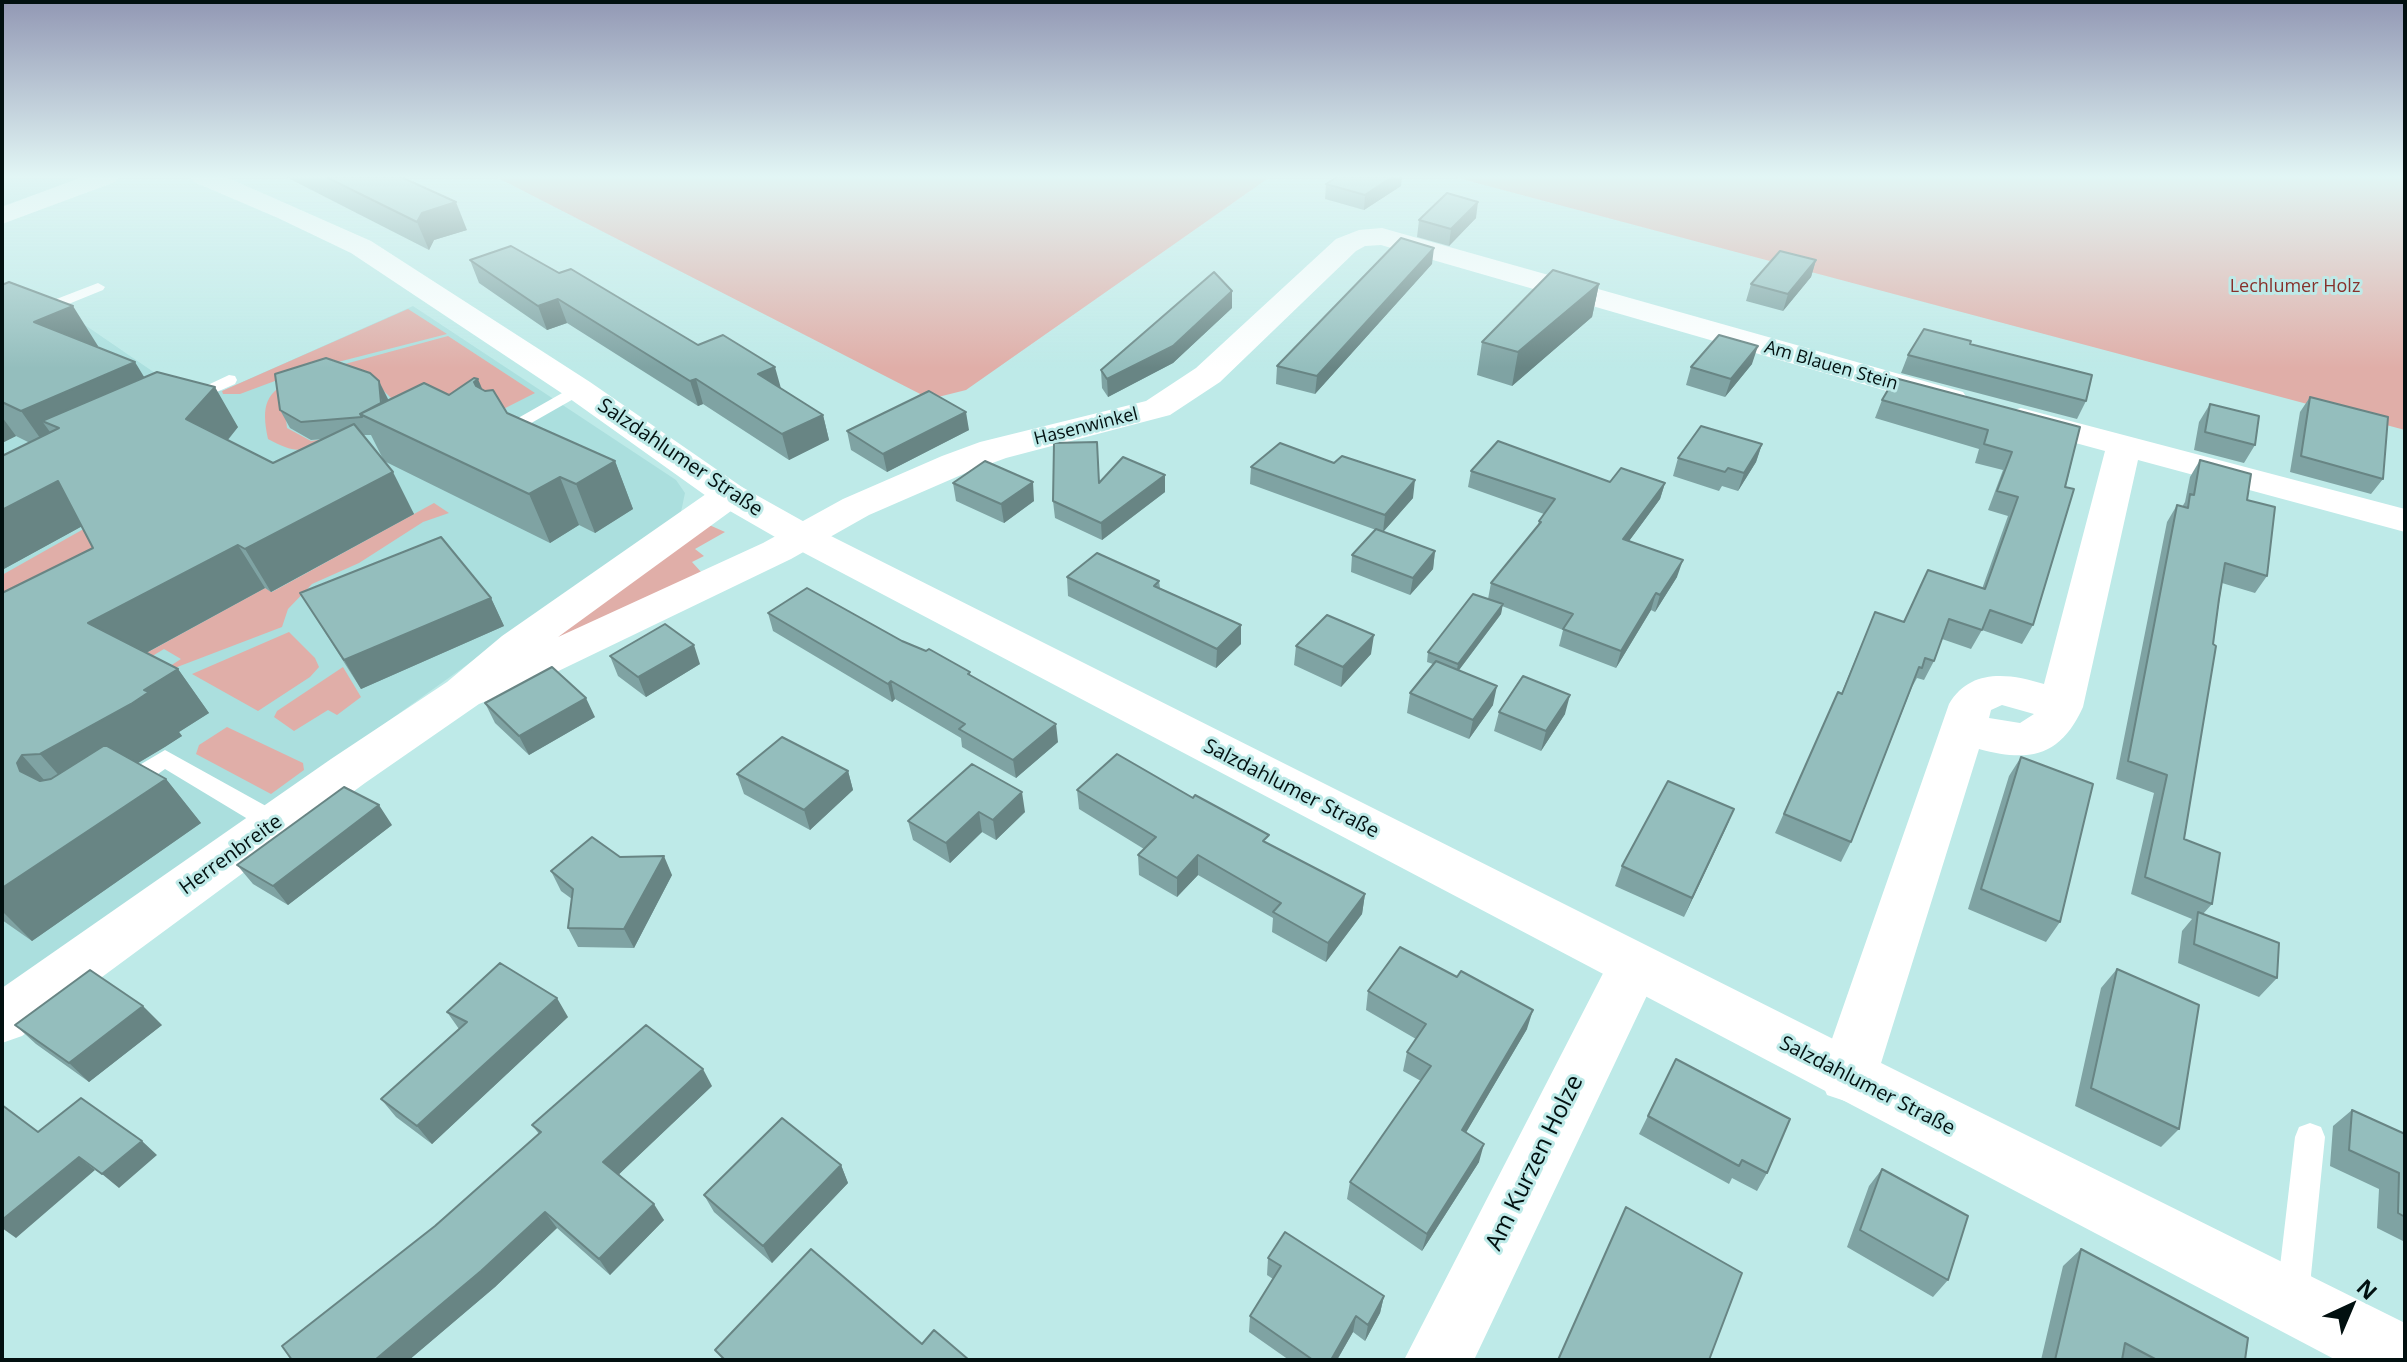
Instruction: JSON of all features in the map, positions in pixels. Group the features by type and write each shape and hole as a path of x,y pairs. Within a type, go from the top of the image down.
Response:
{"street":[{"name":"Salzdahlumer Straße","path":"348,241 578,389 729,495 803,537 1848,1076 2405,1359"},
{"name":"Hasenwinkel","path":"803,537 856,507 968,459 1158,408 1208,375 1346,245 1358,241"},
{"name":"Am Blauen Stein","path":"1392,241 1990,410 2405,521"},
{"path":"1848,1076 1964,727 2017,740 2042,736 2056,722 2124,445"},
{"name":"Herrenbreite","path":"2,1019 275,823 463,693 517,646 729,495"},
{"name":"Herrenbreite","path":"463,693 531,667 803,537"},
{"name":"Am Kurzen Holze","path":"1438,1360 1634,966"}],"lane":[{"path":"2,326 98,287"},
{"path":"168,407 229,380"},
{"path":"506,430 578,389"},
{"path":"104,798 165,758 275,823"},
{"path":"2298,1305 2295,1275 2310,1137"}],"shaded area":[{"path":"2,282 47,299 190,397 213,387 222,391 413,306 676,480 685,493 681,512 2,997"}],"green space":[{"path":"620,241 1179,241 966,390 930,399"},
{"name":"Lechlumer Holz","path":"1693,241 2405,241 2405,430"},
{"path":"408,309 447,334 299,372 240,394 223,394 222,391"},
{"path":"448,336 535,393 458,432 391,414 391,398 382,389 337,374 283,393 287,428 311,441 330,438 299,450 268,439 265,417 268,401 286,383 297,377"},
{"path":"434,503 449,513 423,522 359,563 312,584 288,609 282,627 172,669 167,668 181,659 164,649 124,673 119,668 265,588 272,592"},
{"path":"112,513 135,520 2,652 2,575"},
{"path":"698,520 725,532 695,549 704,556 692,562 702,573 547,646"},
{"path":"289,632 315,658 319,667 310,677 258,711 192,674"},
{"path":"343,667 361,697 337,715 328,710 294,731 274,717 277,711"},
{"path":"227,727 303,763 304,770 271,794 196,754 199,745"}],"building":[{"path":"1399,241 1434,248 1317,376 1277,366"},
{"path":"511,246 559,273 571,269 698,345 723,335 775,367 758,374 823,415 782,434 696,379 690,381 558,299 538,306 470,260"},
{"path":"1780,251 1816,260 1788,294 1751,284"},
{"path":"1553,270 1599,284 1518,352 1482,342"},
{"path":"1214,272 1232,291 1173,346 1107,379 1101,370"},
{"path":"9,282 73,306 34,322 135,362 21,411 2,402 2,285"},
{"path":"1924,329 2092,375 2086,401 1908,355"},
{"path":"1719,335 1758,346 1731,379 1691,367"},
{"path":"326,358 370,373 379,381 381,403 360,414 362,417 301,422 280,410 275,374"},
{"path":"157,372 215,387 186,419 273,463 354,424 393,472 245,549 238,545 88,623 178,669 144,690 149,692 131,704 40,754 22,755 17,763 20,771 40,781 51,779 105,745 166,779 2,888 2,593 93,548 58,481 2,510 2,456 59,428 42,421"},
{"path":"474,378 478,379 474,382 476,386 485,391 493,390 507,413 615,461 576,484 560,477 529,494 360,414 424,383 449,395"},
{"path":"1895,378 2080,427 2065,487 2074,489 2033,625 1990,610 1982,630 1949,619 1934,661 1925,658 1922,668 1919,667 1851,842 1784,814 1838,692 1842,694 1875,612 1904,622 1928,570 1985,589 2018,497 1997,491 2012,452 1984,444 1988,430 1882,400"},
{"path":"929,391 966,412 883,454 847,431"},
{"path":"2310,397 2388,417 2383,479 2301,456"},
{"path":"2210,404 2259,416 2255,445 2205,432"},
{"path":"1701,426 1762,444 1744,473 1728,468 1725,472 1678,458"},
{"path":"1498,441 1610,482 1621,468 1665,483 1623,539 1683,560 1660,595 1656,593 1621,651 1563,629 1573,614 1491,583 1541,522 1555,499 1471,471"},
{"path":"1097,442 1099,483 1123,457 1165,475 1101,523 1053,501 1054,443"},
{"path":"1280,443 1334,463 1342,456 1415,480 1385,515 1251,467"},
{"path":"2200,460 2251,474 2247,500 2275,507 2267,576 2225,563 2219,599 2213,644 2216,646 2184,839 2220,853 2212,904 2145,877 2167,775 2128,761 2177,505 2188,508 2190,494 2194,495"},
{"path":"985,461 1033,482 1001,504 953,483"},
{"path":"1376,529 1435,551 1413,578 1352,555"},
{"path":"441,537 491,598 344,660 300,593"},
{"path":"1097,553 1159,581 1154,586 1241,625 1217,649 1067,577"},
{"path":"807,588 902,641 926,651 929,649 1056,724 1013,760 959,729 965,724 891,681 888,684 768,613"},
{"path":"1473,594 1503,604 1458,664 1428,652"},
{"path":"1327,615 1374,635 1343,667 1296,646"},
{"path":"665,624 694,645 638,677 610,656"},
{"path":"1436,661 1497,686 1473,720 1410,693"},
{"path":"552,667 586,698 519,736 485,703"},
{"path":"1523,676 1570,695 1546,731 1499,712"},
{"path":"782,737 848,771 804,810 737,774"},
{"path":"1117,754 1193,798 1195,795 1269,835 1263,841 1365,894 1328,943 1273,912 1281,903 1198,855 1177,878 1138,855 1156,837 1077,790"},
{"path":"2021,757 2093,784 2060,922 1981,889"},
{"path":"972,764 1022,792 993,820 979,812 946,843 908,821"},
{"path":"1668,781 1734,809 1692,898 1622,866"},
{"path":"344,787 379,805 273,886 237,865"},
{"path":"592,837 620,857 664,856 624,929 568,928 573,889 551,871"},
{"path":"2198,912 2279,943 2277,978 2194,944"},
{"path":"1400,947 1457,977 1461,971 1533,1010 1462,1130 1484,1144 1427,1234 1350,1182 1431,1066 1407,1052 1426,1024 1368,991"},
{"path":"500,963 557,998 417,1126 381,1099 467,1022 447,1012"},
{"path":"2117,969 2199,1005 2179,1129 2091,1088"},
{"path":"90,970 143,1006 69,1063 15,1025"},
{"path":"646,1025 703,1069 603,1162 654,1204 599,1259 545,1212 481,1271 375,1360 292,1360 282,1346 435,1226 541,1132 532,1125"},
{"path":"1676,1059 1790,1119 1767,1173 1742,1160 1739,1166 1648,1116"},
{"path":"81,1098 142,1141 102,1174 79,1157 2,1220 2,1105 38,1132"},
{"path":"2352,1110 2405,1134 2405,1217 2398,1213 2399,1173 2349,1150"},
{"path":"782,1118 841,1165 763,1246 704,1195"},
{"path":"1882,1169 1968,1216 1948,1280 1860,1230"},
{"path":"1626,1207 1742,1273 1709,1360 1558,1360"},
{"path":"1285,1232 1384,1296 1368,1325 1356,1316 1331,1360 1313,1360 1250,1316 1281,1266 1268,1258"},
{"path":"811,1249 922,1344 934,1330 969,1360 725,1360 715,1350"},
{"path":"2081,1249 2248,1338 2245,1360 2157,1360 2125,1343 2122,1360 2055,1360"}]}
